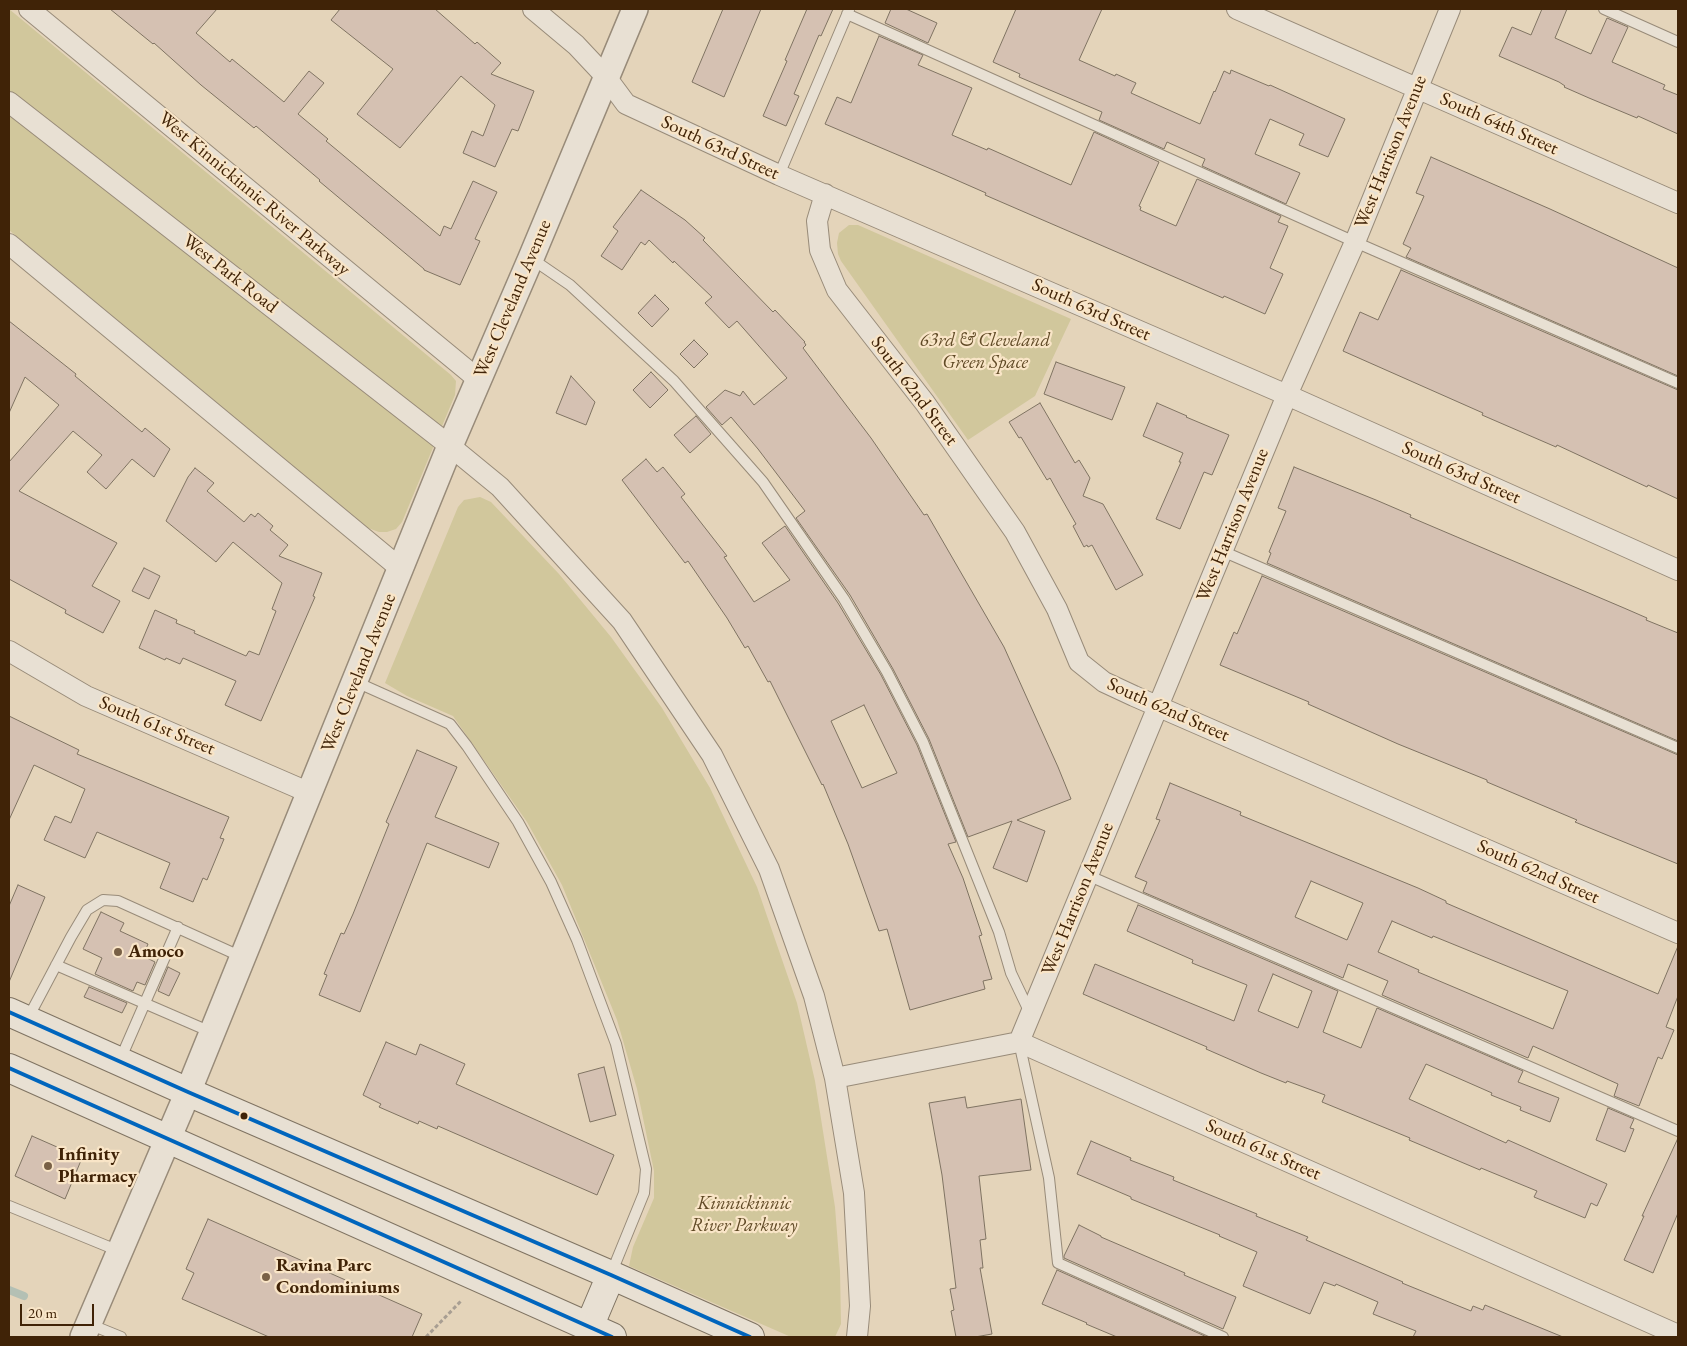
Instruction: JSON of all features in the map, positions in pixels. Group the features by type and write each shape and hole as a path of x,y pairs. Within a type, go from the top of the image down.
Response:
{"main road":[{"path":"18,1016 188,1092 611,1274 750,1337"},
{"path":"10,1074 168,1140 600,1332 611,1274"}],"street":[{"name":"West Kinnickinnic River Parkway","path":"29,9 479,380"},
{"name":"South 63rd Street","path":"533,9 576,44 606,77 626,104 779,175 1287,395 1678,570"},
{"name":"West Cleveland Avenue","path":"86,1330 188,1092 356,682 450,446 531,258 634,9"},
{"name":"South 64th Street","path":"1237,9 1678,203"},
{"name":"West Harrison Avenue","path":"1019,1042 1287,395 1355,242 1450,9"},
{"name":"West Park Road","path":"9,102 450,446"},
{"name":"South 62nd Street","path":"825,194 817,220 820,250 837,290 925,402 1015,532 1057,609 1079,662 1104,682 1158,707 1678,933"},
{"path":"9,244 401,569"},
{"path":"450,446 500,487 622,621 712,755 769,869 814,996 835,1078 854,1193 860,1306 857,1337"},
{"name":"South 61st Street","path":"9,651 86,696 310,793"},
{"path":"835,1078 1019,1042"},
{"name":"South 61st Street","path":"1019,1042 1678,1335"}],"lane":[{"path":"1604,9 1678,42"},
{"path":"779,175 849,12 1355,242 1678,383"},
{"path":"531,258 570,285 674,381 762,482 844,599 888,672 923,742 999,932 1011,973 1030,1014"},
{"path":"1222,551 1678,748"},
{"path":"356,682 450,724 518,822 551,882 577,940 616,1044 646,1169 644,1193 611,1274"},
{"path":"1087,875 1678,1132"},
{"path":"18,1016 56,965 88,910 104,900 118,901 243,957"},
{"path":"120,1061 178,928"},
{"path":"56,965 212,1033"},
{"path":"1019,1042 1049,1178 1058,1263 1223,1337"},
{"path":"9,1206 120,1252"},
{"path":"86,1330 121,1337"}],"path":[{"path":"426,1337 461,1301"}],"green space":[{"path":"9,9 456,381 455,395 402,522 396,529 379,532 368,528 9,230"},
{"name":"63rd & Cleveland Green Space","path":"849,225 858,225 1071,319 1035,396 968,440 841,261 837,243 839,233"},
{"name":"Kinnickinnic River Parkway","path":"480,497 491,502 559,574 611,637 662,708 710,788 757,887 797,1003 815,1081 835,1207 840,1271 841,1324 835,1337 791,1337 629,1266 633,1247 654,1198 654,1171 637,1089 617,1020 562,885 527,822 453,716 407,696 385,683 458,507 464,500"}],"building":[{"path":"110,9 217,9 196,33 230,62 232,59 284,102 309,71 324,83 298,114 328,139 326,141 440,236 444,226 451,229 473,181 497,192 475,239 480,241 460,285 424,270 256,126 254,128 201,85 154,43"},
{"path":"340,9 435,9 475,44 477,42 501,63 491,74 534,91 518,131 512,129 495,167 463,153 472,131 483,136 495,105 461,76 400,148 357,114 393,69 331,20"},
{"path":"723,9 761,9 724,97 692,82"},
{"path":"807,9 833,9 821,36 819,35 794,94 799,96 786,126 763,116"},
{"path":"891,9 906,9 937,23 928,43 885,23"},
{"path":"1016,9 1102,9 1079,60 1136,83 1131,93 1200,124 1224,71 1230,74 1231,70 1270,85 1345,119 1328,157 1299,145 1304,134 1270,119 1255,154 1300,173 1286,204 1202,166 1205,159 1167,142 1164,149 1099,120 1102,112 1019,77 1020,74 993,62"},
{"path":"1542,9 1567,9 1555,38 1591,54 1607,18 1628,27 1612,62 1665,85 1663,89 1678,95 1678,134 1638,116 1637,118 1589,98 1564,87 1559,82 1499,56 1512,27 1531,35"},
{"path":"879,36 923,55 918,65 972,88 952,135 987,150 988,148 1071,185 1094,132 1159,162 1139,206 1141,207 1140,210 1176,226 1197,179 1281,216 1278,222 1288,226 1270,268 1283,274 1265,314 1224,296 1223,298 825,124 837,97 851,103"},
{"path":"1431,157 1678,268 1678,376 1406,257 1411,248 1403,244 1424,196 1416,193"},
{"path":"641,190 685,220 705,238 703,240 805,342 806,345 803,348 871,438 924,515 927,514 1004,647 1071,799 1017,820 1045,831 1027,882 993,868 1012,821 968,837 929,739 893,669 850,595 796,518 805,511 731,417 722,425 706,407 725,390 740,396 743,391 754,405 787,378 737,321 729,328 705,303 712,297 649,240 645,245 641,242 622,270 601,256 618,231 613,227"},
{"path":"1401,270 1678,390 1678,499 1648,485 1647,487 1557,445 1556,447 1482,415 1483,413 1343,351 1360,312 1378,320"},
{"path":"655,295 669,309 652,327 638,313"},
{"path":"9,321 76,374 75,376 142,432 145,428 170,449 154,477 132,459 106,489 87,472 102,455 73,431 19,491 117,543 92,586 120,601 103,633 65,613 66,610 9,579 9,462 59,405 25,377 9,413"},
{"path":"694,340 708,354 694,368 680,354"},
{"path":"1056,362 1125,387 1112,420 1044,394"},
{"path":"651,372 668,390 650,408 633,390"},
{"path":"571,376 595,402 586,425 556,413"},
{"path":"1040,403 1075,463 1079,460 1090,478 1083,496 1103,504 1143,575 1116,590 1092,545 1084,547 1073,526 1076,524 1050,478 1047,480 1021,437 1019,438 1009,422"},
{"path":"1157,403 1229,435 1212,475 1204,472 1180,529 1156,519 1181,462 1179,462 1183,453 1143,436"},
{"path":"696,416 711,434 690,453 674,435"},
{"path":"646,459 657,472 663,467 685,494 681,497 727,556 724,557 754,602 790,580 762,543 785,526 838,603 881,675 917,745 956,842 948,844 963,878 982,935 979,936 992,979 983,981 985,989 910,1010 887,929 879,931 848,844 823,784 770,681 768,682 748,646 745,648 688,561 685,563 622,480","holes":["864,705 897,773 862,788 831,721"]},
{"path":"1294,467 1411,515 1410,517 1678,633 1678,741 1267,563 1271,553 1269,552 1286,511 1278,508"},
{"path":"195,468 214,483 207,491 244,522 251,514 255,517 258,513 273,526 270,530 288,545 279,556 322,573 313,596 315,597 261,721 225,705 236,681 183,658 180,664 166,658 165,660 139,648 155,610 177,620 176,623 195,631 194,633 246,656 249,651 259,655 276,611 272,609 282,583 233,542 216,562 166,521 188,477"},
{"path":"144,568 160,576 149,599 132,591"},
{"path":"1262,576 1678,755 1678,864 1575,822 1577,820 1487,782 1487,780 1398,744 1308,704 1309,702 1220,665 1234,632 1237,634"},
{"path":"9,716 79,750 77,754 229,817 220,838 224,839 207,880 203,878 193,902 160,888 170,863 97,832 85,858 44,840 55,816 71,823 85,789 34,765 9,820"},
{"path":"417,750 457,767 435,817 499,843 489,868 427,843 360,1012 319,995 327,975 324,974 341,933 344,934 353,914 389,824 386,822"},
{"path":"1170,783 1241,812 1240,815 1418,888 1446,901 1446,903 1658,994 1678,946 1678,996 1666,1027 1674,1030 1662,1059 1658,1057 1639,1106 1614,1096 1618,1084 1533,1046 1528,1058 1382,995 1388,981 1348,964 1343,978 1143,892 1147,882 1135,877 1160,820 1156,819","holes":["1311,881 1363,903 1347,940 1295,917","1392,921 1568,991 1553,1029 1418,972 1419,970 1378,952"]},
{"path":"18,885 45,897 9,982 9,906"},
{"path":"1138,905 1338,991 1323,1032 1361,1048 1377,1008 1523,1071 1518,1082 1559,1098 1550,1122 1520,1110 1521,1107 1426,1064 1409,1099 1506,1143 1508,1140 1607,1184 1597,1206 1591,1203 1585,1218 1534,1197 1537,1191 1481,1168 1480,1170 1409,1140 1410,1138 1322,1102 1325,1095 1261,1073 1206,1049 1207,1047 1083,994 1095,964 1234,1021 1247,985 1192,963 1193,960 1127,931","holes":["1273,974 1312,991 1298,1028 1258,1011"]},
{"path":"101,912 124,923 120,931 148,944 143,956 155,962 145,985 137,982 133,991 95,974 102,958 83,949"},
{"path":"168,967 180,973 169,996 158,991"},
{"path":"89,987 127,1003 122,1013 84,997"},
{"path":"386,1042 416,1055 420,1044 465,1064 456,1084 614,1155 597,1195 438,1126 437,1129 419,1121 418,1124 379,1107 381,1104 363,1095"},
{"path":"604,1067 616,1115 590,1122 578,1074"},
{"path":"965,1097 967,1108 1021,1099 1031,1170 979,1176 986,1239 980,1240 983,1268 980,1268 992,1334 975,1337 956,1337 951,1311 954,1310 950,1289 956,1288 942,1175 929,1103"},
{"path":"1608,1108 1634,1119 1630,1128 1634,1129 1625,1152 1596,1140"},
{"path":"32,1136 82,1158 65,1199 15,1176"},
{"path":"1678,1138 1678,1213 1653,1273 1624,1260"},
{"path":"1091,1141 1131,1158 1130,1160 1174,1177 1173,1180 1308,1237 1306,1240 1402,1283 1471,1311 1473,1306 1483,1310 1485,1305 1563,1337 1413,1337 1416,1331 1373,1314 1378,1302 1336,1284 1335,1286 1324,1282 1310,1314 1243,1286 1257,1252 1077,1174"},
{"name":"Ravina Parc Condominiums","path":"208,1219 422,1314 412,1337 269,1337 182,1299 194,1273 186,1269"},
{"path":"1079,1225 1101,1237 1236,1297 1223,1329 1064,1258"},
{"path":"1057,1270 1207,1337 1117,1337 1086,1324 1042,1304"}],"waterway":[{"path":"9,1290 24,1296"}],"transit line":[{"path":"9,1012 750,1337"},
{"path":"9,1068 612,1337"}],"place":[{"name":"Amoco","path":"118,952"},
{"name":"Infinity Pharmacy","path":"48,1166"},
{"name":"Ravina Parc Condominiums","path":"266,1277"}]}
